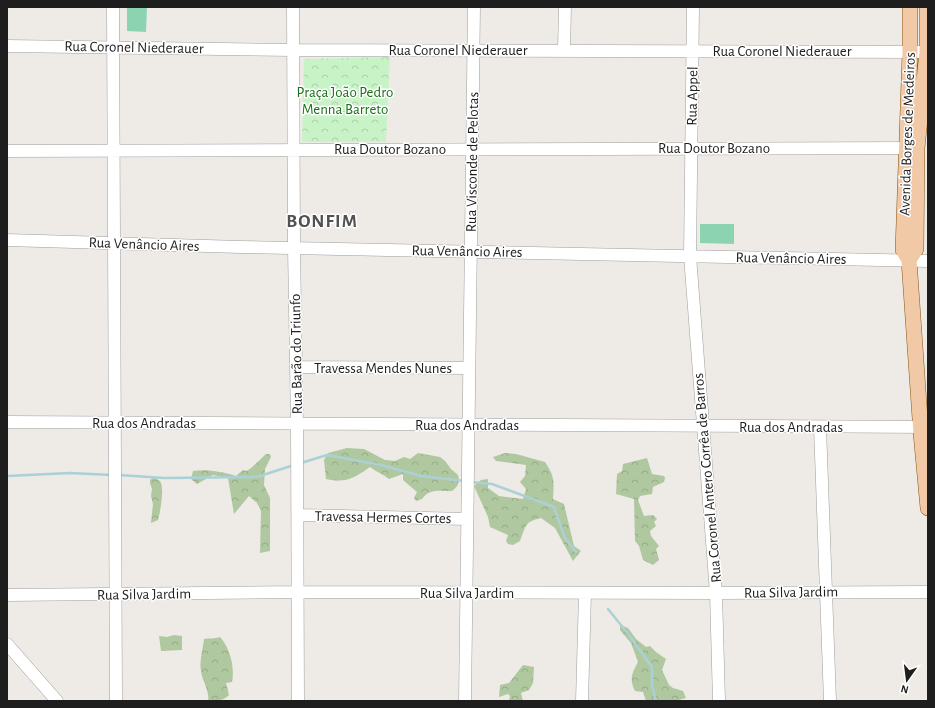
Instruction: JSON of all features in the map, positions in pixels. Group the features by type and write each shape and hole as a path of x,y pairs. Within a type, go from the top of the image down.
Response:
{"main road":[{"name":"Avenida Borges de Medeiros","path":"910,7 912,148 916,249 909,260 924,427 928,508"},
{"name":"Avenida Borges de Medeiros","path":"912,148 928,52 927,7"}],"street":[{"path":"113,7 116,701"},
{"name":"Rua Barão do Triunfo","path":"293,7 294,248 298,424 298,701"},
{"name":"Rua Visconde de Pelotas","path":"465,701 474,7"},
{"path":"564,50 565,7"},
{"name":"Rua Appel","path":"690,256 693,7"},
{"name":"Rua Coronel Niederauer","path":"7,46 293,50 473,49 928,52"},
{"name":"Rua Doutor Bozano","path":"7,151 912,148"},
{"name":"Rua Venâncio Aires","path":"7,240 294,248 928,261"},
{"name":"Rua Coronel Antero Corrêa de Barros","path":"690,256 716,593 719,701"},
{"name":"Travessa Mendes Nunes","path":"296,367 469,368"},
{"name":"Rua dos Andradas","path":"7,422 702,427 924,427"},
{"path":"820,427 830,701"},
{"name":"Travessa Hermes Cortes","path":"298,515 468,519"},
{"name":"Rua Silva Jardim","path":"7,595 298,592 928,592"},
{"path":"582,701 585,593"},
{"path":"7,644 51,699"}],"green space":[{"path":"127,7 147,7 146,32 127,31"},
{"name":"Praça João Pedro Menna Barreto","path":"390,57 386,142 302,142 304,59"},
{"path":"700,224 734,224 734,244 700,243"},
{"path":"347,448 364,449 385,460 395,461 404,457 410,459 418,453 440,457 458,475 458,484 452,491 428,493 422,499 416,501 414,498 417,492 403,480 403,474 389,479 370,467 349,479 326,479 324,460 328,453"},
{"path":"505,453 516,454 545,462 553,479 553,499 564,504 574,546 581,551 573,561 555,528 541,518 528,523 520,541 513,545 508,544 506,541 508,535 490,527 488,517 474,486 481,480 488,479 488,488 499,496 523,499 526,489 520,482 525,476 526,465 496,461 493,457"},
{"path":"266,454 270,454 271,457 265,469 264,485 270,498 270,551 260,553 261,511 257,503 249,496 234,514 228,478 213,475 197,484 191,479 193,471 198,470 215,471 236,476 243,470 246,471 250,469"},
{"path":"647,458 652,474 664,476 665,478 664,482 653,487 652,494 640,496 638,500 644,516 653,515 657,519 654,522 656,526 650,531 651,536 659,546 656,549 659,560 653,565 643,560 639,546 635,541 634,499 616,494 617,474 622,471 623,464"},
{"path":"153,478 161,482 162,496 158,520 151,523 153,504 150,480"},
{"path":"620,625 628,628 636,639 646,647 650,646 666,659 662,670 669,685 683,691 686,698 675,701 646,701 643,692 635,691 632,683 632,676 638,662 631,643 620,630"},
{"path":"174,635 182,636 182,650 161,651 159,636 167,637"},
{"path":"220,637 224,641 231,658 233,670 232,682 226,683 229,695 227,697 220,700 208,701 208,694 201,667 204,639"},
{"path":"523,665 534,667 533,683 529,690 521,693 523,701 509,701 510,696 508,694 499,697 500,685 509,683"}],"waterway":[{"path":"301,463 327,455 381,465 421,476 464,481"},
{"path":"119,475 164,478 257,477 294,465"},
{"path":"7,476 70,473 112,475"},
{"path":"471,482 492,484 554,507 565,538 576,552"},
{"path":"608,609 652,667 652,685 656,701"}],"district":[{"name":"BONFIM","path":"322,220"}]}
